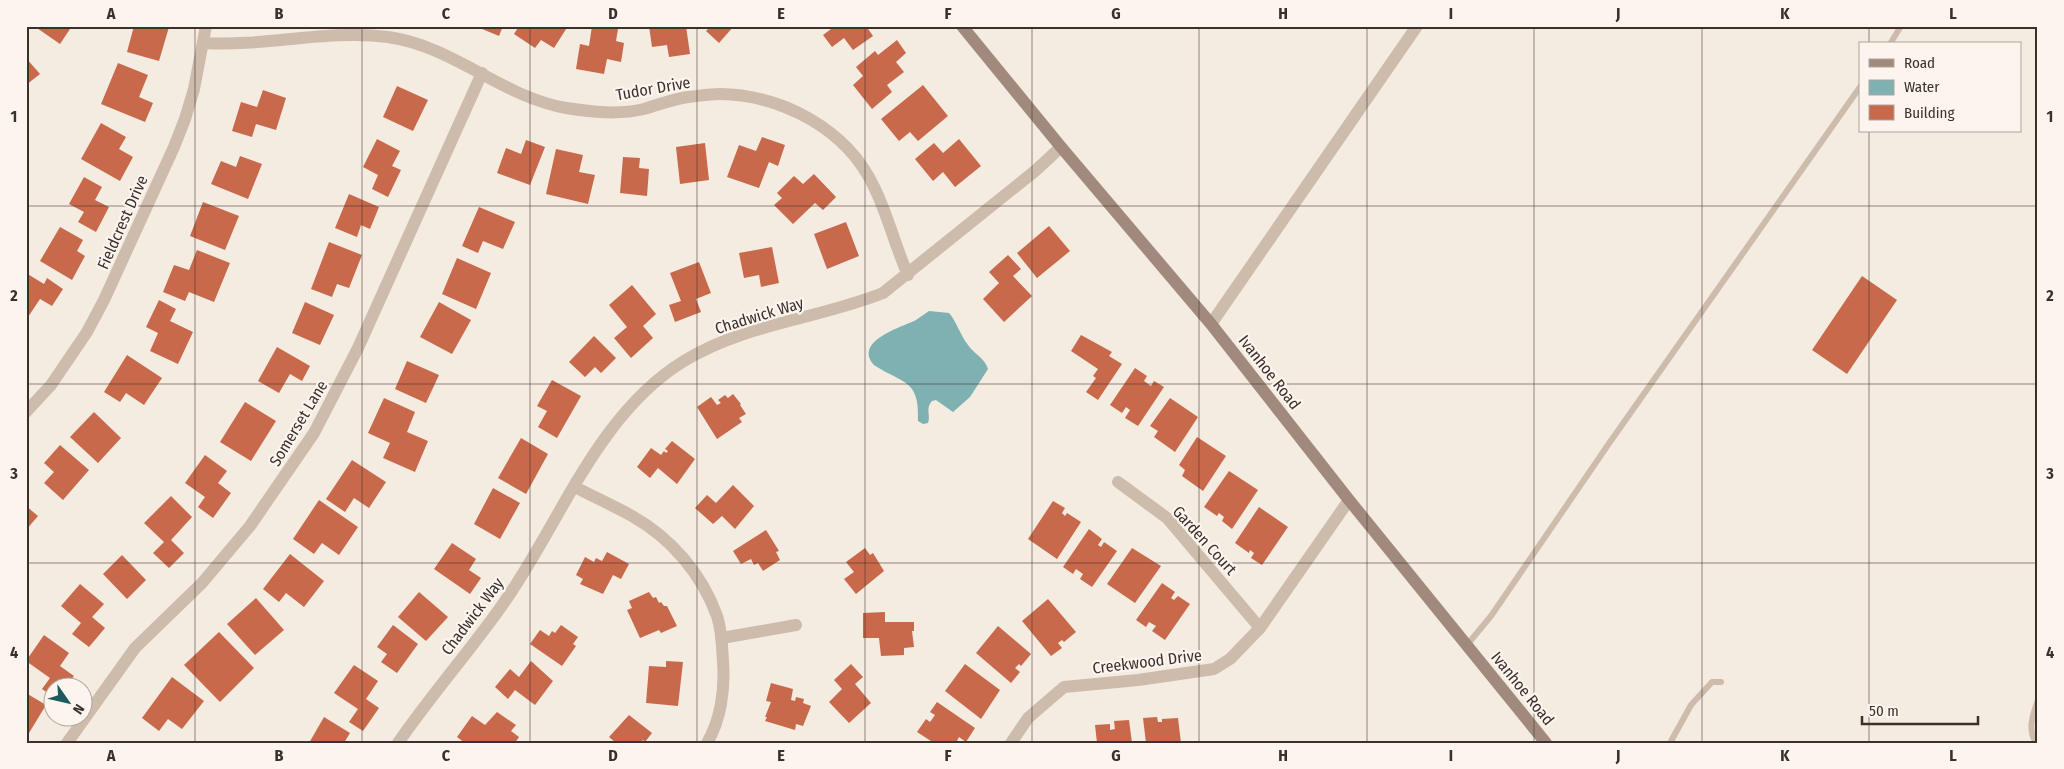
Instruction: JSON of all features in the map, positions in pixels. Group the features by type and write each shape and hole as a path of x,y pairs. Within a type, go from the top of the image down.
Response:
{"main road":[{"name":"Ivanhoe Road","path":"962,26 1061,147 1211,324 1349,500 1546,743"}],"street":[{"name":"Fieldcrest Drive","path":"26,412 51,385 87,332 104,300 178,138 194,89 206,26"},
{"path":"1211,324 1417,26"},
{"name":"Tudor Drive","path":"204,43 234,44 351,35 389,37 430,48 482,73 520,95 549,105 595,112 642,109 682,98 719,94 750,96 787,106 808,117 839,140 863,168 874,185 885,211 896,248 908,275"},
{"name":"Somerset Lane","path":"67,743 135,648 202,583 250,526 314,433 358,348 482,73"},
{"name":"Chadwick Way","path":"398,743 418,714 503,604 551,529 595,450 631,405 684,361 719,344 748,332 853,305 883,293 908,275 1035,171 1061,147"},
{"name":"Garden Court","path":"1118,482 1167,518 1260,628"},
{"path":"575,487 634,517 659,535 685,559 702,584 717,616 722,638 724,674 722,697 716,722 707,743"},
{"name":"Creekwood Drive","path":"1011,743 1028,718 1064,687 1138,680 1214,669 1230,659 1260,628 1349,500"},
{"path":"722,638 796,626"}],"lane":[{"path":"1891,42 1901,26"},
{"path":"1467,645 1491,616 1615,434 1859,88"},
{"path":"1670,743 1691,705 1712,682 1721,682"},
{"path":"2036,743 2031,734 2031,726 2038,700"}],"water":[{"path":"929,311 949,313 965,341 987,365 988,369 970,397 953,412 936,400 932,401 928,409 928,423 923,424 918,421 918,407 913,390 908,384 874,365 869,356 874,342 882,336 916,320"}],"building":[{"path":"34,26 72,26 60,44"},
{"path":"134,26 169,27 159,61 127,52"},
{"path":"475,26 503,26 499,36"},
{"path":"519,26 568,26 554,48 541,40 535,48 514,34"},
{"path":"592,26 618,29 616,41 624,43 621,62 607,59 604,74 576,69 580,44 589,46"},
{"path":"649,26 686,26 690,54 669,57 667,45 652,47"},
{"path":"711,26 734,26 719,43 706,31"},
{"path":"835,26 866,26 873,36 853,50 844,38 832,47 823,35"},
{"path":"897,40 906,53 896,62 904,72 887,85 892,92 872,109 853,85 863,76 856,67 875,51 878,55"},
{"path":"26,58 40,74 26,85"},
{"path":"118,63 148,75 139,97 153,103 145,122 101,104"},
{"path":"923,85 948,116 918,141 910,132 899,141 881,119"},
{"path":"397,86 428,100 413,131 383,117"},
{"path":"263,90 286,98 276,130 256,124 252,137 232,131 241,102 257,107"},
{"path":"101,123 126,137 119,149 133,157 120,181 81,159"},
{"path":"762,137 785,145 778,166 769,162 759,188 727,177 739,145 756,151"},
{"path":"377,139 400,151 392,166 401,170 388,197 372,189 378,175 363,167"},
{"path":"959,139 981,166 955,187 943,172 933,181 915,159 934,143 943,153"},
{"path":"526,140 545,147 530,185 497,173 506,148 521,154"},
{"path":"705,143 709,180 680,184 676,147"},
{"path":"556,149 583,155 579,172 595,175 588,204 546,194"},
{"path":"240,156 262,164 248,199 211,184 221,161 236,167"},
{"path":"623,157 640,158 639,168 649,169 647,196 620,193"},
{"path":"814,174 836,197 823,210 815,203 793,224 774,205 782,198 777,193 794,176 803,184"},
{"path":"84,177 102,187 95,200 109,207 96,232 78,222 84,212 69,204"},
{"path":"349,194 379,207 370,229 361,225 357,237 335,228"},
{"path":"203,202 239,216 225,250 190,236"},
{"path":"479,207 515,222 503,249 483,241 478,253 462,246"},
{"path":"846,222 859,256 827,269 814,234"},
{"path":"1049,226 1070,251 1037,278 1017,253"},
{"path":"60,227 83,240 77,251 85,256 72,280 40,261"},
{"path":"329,242 362,255 349,288 337,284 332,297 311,289"},
{"path":"772,247 779,283 761,287 759,275 744,278 739,253"},
{"path":"197,250 230,263 214,302 189,292 185,301 163,292 174,265 189,270"},
{"path":"1008,255 1021,269 1013,276 1032,296 1004,322 983,299 999,283 989,272"},
{"path":"457,258 491,273 476,309 442,294"},
{"path":"699,262 711,293 696,299 701,312 675,322 669,305 681,301 670,273"},
{"path":"26,273 44,284 47,278 63,289 52,306 40,299 26,320"},
{"path":"1862,276 1897,300 1847,374 1812,350"},
{"path":"632,285 656,314 643,326 653,338 631,358 614,338 627,327 609,305"},
{"path":"159,300 176,309 170,321 193,332 178,364 150,351 158,333 146,327"},
{"path":"305,302 334,315 320,345 292,333"},
{"path":"439,302 471,320 452,354 420,337"},
{"path":"1081,335 1112,352 1109,356 1122,364 1098,400 1086,392 1096,378 1093,376 1098,369 1071,351"},
{"path":"594,336 616,358 601,373 595,367 585,377 569,362"},
{"path":"277,347 310,366 302,381 290,374 279,393 258,381"},
{"path":"127,355 162,378 144,405 126,393 120,402 104,392"},
{"path":"407,361 439,375 426,403 395,389"},
{"path":"1135,368 1147,376 1144,381 1151,386 1154,381 1164,387 1138,426 1125,418 1130,410 1126,407 1122,413 1110,405"},
{"path":"552,380 581,396 557,438 538,427 547,411 537,406"},
{"path":"733,394 746,414 739,418 742,422 717,439 697,407 711,397 717,405 721,403 718,400 725,395 728,398"},
{"path":"384,398 415,412 407,432 428,441 415,472 383,458 390,443 368,433"},
{"path":"1170,398 1198,417 1175,452 1154,437 1158,431 1150,426"},
{"path":"245,402 276,421 251,461 220,442"},
{"path":"94,412 121,438 98,463 70,437"},
{"path":"1197,437 1226,456 1203,491 1182,476 1185,470 1179,465"},
{"path":"521,438 548,454 526,494 498,478"},
{"path":"672,441 695,459 677,484 658,468 650,478 637,467 651,448 661,455 664,451 666,453 668,451 665,449"},
{"path":"60,445 89,470 63,500 44,483 54,472 44,463"},
{"path":"205,455 227,471 218,483 231,493 213,518 198,507 205,497 185,483"},
{"path":"352,460 386,482 369,508 354,498 345,512 326,499"},
{"path":"1229,471 1258,490 1232,529 1222,521 1224,517 1219,513 1217,516 1204,507"},
{"path":"733,485 754,506 735,529 722,516 713,524 695,508 707,495 716,503"},
{"path":"493,488 520,503 500,539 474,524"},
{"path":"171,496 192,517 171,540 184,553 169,568 153,553 164,542 144,523"},
{"path":"319,500 358,527 339,555 322,543 314,554 293,539"},
{"path":"1053,501 1065,508 1062,513 1065,516 1067,513 1081,522 1057,559 1028,539"},
{"path":"26,506 38,516 26,530"},
{"path":"1259,507 1288,527 1262,565 1251,558 1254,553 1250,550 1249,553 1235,543"},
{"path":"1089,529 1102,539 1098,545 1101,547 1104,542 1117,551 1092,587 1080,579 1083,574 1076,569 1073,574 1063,567"},
{"path":"766,530 779,551 776,552 780,560 763,571 758,563 754,565 751,559 741,564 733,551"},
{"path":"452,543 476,559 469,570 481,578 470,594 434,569"},
{"path":"865,548 870,555 873,553 884,571 856,594 844,579 854,572 846,562"},
{"path":"1132,548 1161,566 1135,603 1107,584"},
{"path":"607,552 629,564 621,579 613,575 603,594 580,584 583,579 576,575 585,557 594,562 596,558 602,561"},
{"path":"290,554 324,581 304,607 286,593 279,602 263,589"},
{"path":"122,555 146,580 127,599 103,574"},
{"path":"1162,583 1175,592 1171,598 1174,600 1178,596 1190,604 1165,640 1152,631 1156,626 1149,622 1146,627 1136,620"},
{"path":"80,584 104,604 92,617 105,628 89,647 72,634 81,623 61,606"},
{"path":"419,592 448,617 426,641 398,617"},
{"path":"649,592 653,598 656,597 659,603 661,602 664,606 667,606 677,626 661,633 659,630 640,638 627,610 632,608 629,601"},
{"path":"256,598 284,630 255,655 227,624"},
{"path":"1048,599 1076,632 1064,642 1062,640 1058,643 1062,648 1051,656 1022,621"},
{"path":"885,612 885,622 914,622 914,631 912,631 914,647 904,648 904,655 881,656 879,638 863,638 863,613"},
{"path":"393,625 418,644 397,673 381,662 387,654 377,647"},
{"path":"561,625 578,637 573,644 576,646 562,666 530,644 540,630 549,636 552,631 555,633"},
{"path":"998,626 1031,654 1021,666 1019,664 1015,668 1020,672 1011,683 976,653"},
{"path":"219,632 254,668 220,702 184,665"},
{"path":"44,635 69,653 60,666 74,676 47,676 26,661"},
{"path":"531,661 553,681 535,705 515,690 508,699 495,687 510,669 519,677"},
{"path":"666,661 683,662 678,706 646,703 649,666 666,667"},
{"path":"851,664 863,677 855,684 871,703 849,723 829,702 842,689 834,680"},
{"path":"965,664 1000,690 981,719 945,691"},
{"path":"354,665 378,681 366,699 379,708 363,731 349,722 358,709 334,693"},
{"path":"172,677 204,701 182,729 168,719 159,731 142,718"},
{"path":"771,683 793,689 791,700 795,701 796,697 804,699 803,703 811,706 803,726 796,724 795,730 765,721 771,702 766,701"},
{"path":"26,693 42,703 42,712 26,738"},
{"path":"937,702 975,728 966,742 959,737 957,741 960,743 934,743 917,732 926,719 930,722 935,715 930,712"},
{"path":"497,712 516,725 511,731 519,737 515,743 465,743 457,737 472,716 485,725"},
{"path":"629,715 652,733 645,742 643,740 642,743 616,743 609,737"},
{"path":"324,717 350,733 344,743 309,743"},
{"path":"1157,717 1158,722 1162,722 1162,719 1178,718 1181,743 1146,743 1143,718"},
{"path":"1129,720 1132,743 1097,743 1095,725 1110,724 1110,730 1115,729 1114,721"}]}
